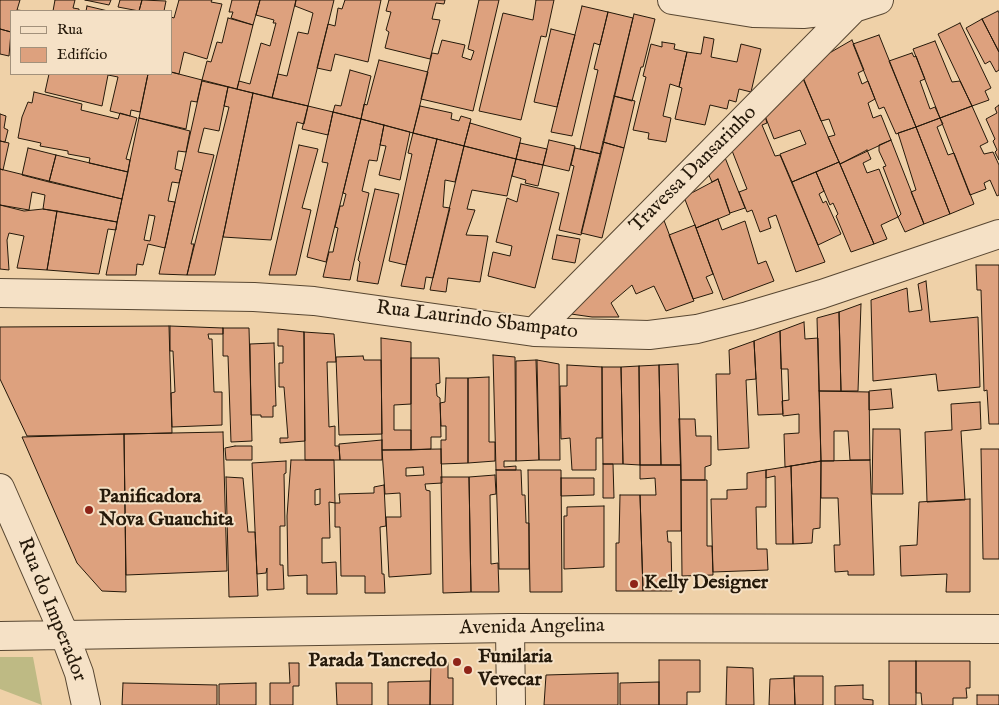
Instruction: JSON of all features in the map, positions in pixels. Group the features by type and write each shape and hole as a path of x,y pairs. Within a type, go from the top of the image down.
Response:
{"street":[{"path":"672,0 752,13 803,14 866,4"},
{"name":"Travessa Dansarinho","path":"534,332 866,4"},
{"name":"Rua Laurindo Sbampato","path":"0,292 183,295 314,301 534,332 649,334 697,329 822,294 999,234"},
{"name":"Rua do Imperador","path":"0,488 65,636 79,673 86,705"},
{"path":"510,628 511,705"},
{"name":"Avenida Angelina","path":"0,636 510,628 999,629"}],"shaded area":[{"path":"0,657 33,657 42,705 0,689"}],"building":[{"path":"0,0 20,0 17,10 10,10 10,32 0,29"},
{"path":"55,0 75,0 73,8 79,9 79,10 53,10"},
{"path":"85,0 111,0 109,5"},
{"path":"120,0 142,0 139,10 118,7"},
{"path":"142,0 166,1 164,10 139,10"},
{"path":"179,0 212,0 211,2 222,4 207,59 184,52 179,74 172,72 172,17 174,18"},
{"path":"232,0 260,0 253,25 231,18 233,12 229,12"},
{"path":"260,0 296,0 272,98 237,89 239,81 250,84 261,43 270,46 276,23 273,23 274,20 256,15"},
{"path":"296,0 334,0 308,106 272,98 278,74 287,76 298,32 308,34 313,13 295,6"},
{"path":"345,0 381,0 368,62 335,54 331,71 317,68 328,24 335,26 338,8 342,9"},
{"path":"389,0 445,0 444,4 436,3 432,19 440,20 430,59 385,48 389,32 386,30 391,12 386,11"},
{"path":"479,0 499,0 473,111 421,99 432,53 438,54 442,40 465,45 462,57 471,60 474,51 468,49"},
{"path":"536,0 554,0 546,37 541,36 521,120 479,111 503,13 533,20"},
{"path":"87,6 104,10 86,10"},
{"path":"582,6 608,12 600,45 594,43 572,136 551,132"},
{"path":"998,11 999,13 999,52 982,19"},
{"path":"608,12 633,18 601,154 580,149 598,70 594,69"},
{"path":"634,14 655,19 632,101 614,96"},
{"path":"228,18 253,25 237,89 202,80 207,61 211,62 217,42 222,43"},
{"path":"982,19 999,52 999,70 996,72 990,61 985,64 966,28"},
{"path":"960,23 991,88 985,91 989,100 972,106 938,34"},
{"path":"0,29 10,32 10,44 9,56 0,54"},
{"path":"551,29 575,35 557,107 534,102"},
{"path":"879,35 916,127 896,134 884,107 879,109 853,44"},
{"path":"704,37 714,39 711,57 737,62 741,44 761,49 751,92 739,89 736,102 729,100 727,109 710,105 705,125 675,119 682,88 679,87 687,52 701,54"},
{"path":"852,40 864,70 858,73 862,84 868,81 875,99 868,103 873,118 881,115 891,140 840,164 828,137 835,135 829,119 821,121 800,70"},
{"path":"935,41 952,82 960,81 972,106 940,118 913,49"},
{"path":"662,42 675,44 674,49 687,52 679,87 670,84 663,116 671,118 666,142 648,139 649,133 633,130 646,77 643,76 651,44 662,47"},
{"path":"912,53 914,57 916,56 925,79 920,81 930,109 935,107 940,118 916,127 889,61"},
{"path":"379,60 428,72 413,133 361,119 364,104 367,105"},
{"path":"350,70 371,76 361,119 333,112 335,105 341,106"},
{"path":"172,72 202,80 197,102 191,101 186,129 139,118 148,75 172,75"},
{"path":"801,74 839,162 792,182 780,154 806,144 800,130 774,139 765,116"},
{"path":"49,75 108,75 102,106 45,92"},
{"path":"108,75 148,75 140,112 131,110 130,116 110,111 118,77"},
{"path":"202,81 228,87 219,131 204,128 198,152 214,155 191,244 194,244 187,275 159,274"},
{"path":"228,87 253,93 215,275 187,275 229,107 224,106"},
{"path":"34,92 82,104 81,110 118,119 120,113 137,118 126,159 130,160 128,172 89,163 90,158 68,154 68,151 40,146 41,143 18,138 22,117 28,102 32,103"},
{"path":"253,93 308,106 304,124 297,122 271,240 223,237"},
{"path":"614,96 635,101 624,148 603,142"},
{"path":"999,105 999,160 995,152 997,150 993,141 995,139 986,119 997,113 995,108"},
{"path":"308,106 333,112 328,135 302,129"},
{"path":"420,106 452,113 451,119 459,121 461,116 471,119 464,146 413,133"},
{"path":"972,106 988,142 980,146 984,154 993,152 999,165 999,195 997,196 990,180 984,183 986,189 970,195 940,118"},
{"path":"333,112 361,119 326,262 307,257 328,163 322,162"},
{"path":"0,114 6,116 4,128 8,130 5,142 0,141"},
{"path":"765,116 767,123 762,125 775,156 780,155 825,262 796,272 776,215 768,218 771,228 760,232 752,210 747,212 739,192 747,189 731,148"},
{"path":"139,118 190,131 186,152 178,151 175,169 182,171 179,183 172,182 168,201 175,202 165,248 148,244 143,265 137,264 136,275 106,275","holes":["149,215 155,216 150,241 144,240"]},
{"path":"940,118 943,124 937,127 948,155 954,153 974,204 950,214 916,127"},
{"path":"361,119 384,125 377,161 369,160 362,191 369,193 350,280 323,277 329,252 333,252 338,228 335,227 340,206 343,206 346,194 343,193"},
{"path":"470,123 521,138 516,159 464,146"},
{"path":"384,125 410,132 400,180 379,175 386,146 380,145"},
{"path":"916,127 950,214 924,224 911,192 916,190 898,133"},
{"path":"413,133 437,139 406,265 389,261 412,154 408,153"},
{"path":"437,139 464,146 455,182 445,180 443,207 450,208 433,278 426,277 424,289 401,286"},
{"path":"549,140 575,146 569,171 543,165"},
{"path":"891,140 924,224 905,232 898,217 901,214 883,167 886,166 879,151 879,145"},
{"path":"0,141 9,143 3,170 0,169"},
{"path":"603,142 624,148 602,238 581,233"},
{"path":"520,143 547,149 543,165 516,159"},
{"path":"299,145 318,149 302,208 311,210 296,275 269,275"},
{"path":"464,146 516,159 507,196 472,190 467,209 475,210 466,235 488,236 480,282 448,278 446,292 430,290"},
{"path":"28,148 56,155 49,182 22,175"},
{"path":"575,148 601,154 581,235 559,230 574,166 571,165"},
{"path":"867,150 871,159 863,163 867,173 879,169 898,217 881,225 887,239 874,244 840,164"},
{"path":"56,155 128,172 122,199 49,182"},
{"path":"724,155 745,208 730,213 718,179 712,182 707,171"},
{"path":"516,159 543,165 538,186 525,183 526,180 512,176"},
{"path":"839,162 874,244 851,252 836,216 838,214 833,203 830,205 816,172"},
{"path":"0,169 122,199 117,222 43,209 45,195 32,192 29,210 0,205"},
{"path":"816,172 824,191 819,194 823,203 826,201 841,234 818,245 792,182"},
{"path":"718,179 730,214 696,228 684,197"},
{"path":"521,184 559,193 535,288 488,276 493,252 510,256 512,246 496,242 507,198 517,202"},
{"path":"375,189 399,194 378,284 357,281 360,262 358,260"},
{"path":"0,205 24,211 43,209 57,211 47,270 17,268 24,236 9,233 7,240 9,270 0,269"},
{"path":"57,211 117,222 116,230 108,229 99,274 47,270"},
{"path":"662,215 694,301 666,311 654,286 636,294 632,285 611,303 619,317 592,317 564,313"},
{"path":"718,219 722,230 745,221 758,264 766,261 774,281 723,300 696,228"},
{"path":"695,225 713,274 706,277 713,293 693,299 669,235"},
{"path":"557,235 580,239 575,263 552,259"},
{"path":"976,265 999,265 999,424 989,424 987,390 984,391 981,290 977,290"},
{"path":"926,281 930,322 978,317 980,387 938,391 936,374 873,381 871,300 907,288 909,312 922,310 918,284"},
{"path":"861,304 858,391 841,391 839,312"},
{"path":"839,312 841,391 819,391 817,318"},
{"path":"804,322 805,339 818,338 821,461 785,467 784,434 799,433 799,414 783,416 782,401 789,400 788,369 781,369 780,331"},
{"path":"169,326 172,433 27,436 0,379 0,327"},
{"path":"170,326 223,328 223,334 208,334 209,339 212,339 214,392 222,392 222,425 172,427 171,393 175,392 173,351 170,351"},
{"path":"223,328 249,328 252,441 231,442 228,356 223,356"},
{"path":"278,329 304,332 305,441 280,443 280,438 288,438 284,387 279,387 279,363 283,363 283,346 278,346"},
{"path":"780,331 783,414 758,415 754,341"},
{"path":"304,332 334,334 336,362 327,362 329,427 335,426 335,446 339,446 340,460 305,460"},
{"path":"381,338 411,342 411,404 394,405 394,430 411,430 411,450 382,450"},
{"path":"754,341 756,379 746,380 749,448 718,450 716,374 730,374 729,350"},
{"path":"274,343 276,406 273,406 273,417 251,415 250,344"},
{"path":"493,355 515,357 516,461 504,461 504,467 516,466 516,470 496,470"},
{"path":"363,356 364,360 381,360 382,434 339,435 336,357"},
{"path":"411,358 439,358 440,383 436,384 437,396 440,398 441,437 431,437 431,449 411,450"},
{"path":"536,360 539,460 516,461 516,361"},
{"path":"537,360 559,364 560,460 539,460"},
{"path":"678,364 681,465 661,465 659,365"},
{"path":"567,365 602,367 602,438 596,438 596,470 572,470 570,438 561,439 560,386 567,386"},
{"path":"659,365 661,465 640,465 639,366"},
{"path":"639,366 640,465 623,464 621,367"},
{"path":"602,367 621,367 623,464 603,464"},
{"path":"489,377 489,442 495,442 495,461 468,463 468,378"},
{"path":"446,378 468,378 468,463 441,464 441,440 446,440 446,426 441,426 440,403 445,402"},
{"path":"891,389 893,408 869,410 869,391"},
{"path":"819,391 869,392 870,460 850,460 848,431 834,431 834,461 821,461"},
{"path":"980,402 981,429 961,431 965,500 927,502 925,432 952,430 951,404"},
{"path":"679,419 695,419 696,436 711,436 711,465 705,467 705,480 681,480"},
{"path":"873,429 900,429 903,494 872,494"},
{"path":"223,432 227,571 126,575 124,434"},
{"name":"Panificadora Nova Guauchita","path":"124,434 126,592 102,591 77,563 22,437"},
{"path":"382,440 382,460 340,460 339,444"},
{"path":"252,446 252,460 226,460 225,448"},
{"path":"441,449 442,483 425,484 426,490 430,491 431,574 389,577 386,517 401,517 400,493 385,494 382,450","holes":["423,467 424,475 406,476 406,468"]},
{"path":"981,449 999,449 999,559 983,559"},
{"path":"291,460 334,460 335,503 329,502 330,538 322,538 322,563 336,562 337,594 307,594 307,575 288,576 287,516","holes":["320,489 320,504 315,505 315,490"]},
{"path":"870,460 874,575 848,575 848,571 835,572 834,545 840,545 838,498 821,498 821,461"},
{"path":"286,461 286,473 284,474 285,526 280,526 280,565 283,565 284,589 267,590 267,568 266,573 257,574 252,463"},
{"path":"821,461 820,528 813,529 812,543 793,544 791,466"},
{"path":"603,464 613,464 614,498 603,498"},
{"path":"640,465 681,465 681,531 667,531 668,542 671,542 672,591 643,591 640,495 656,495 655,478 640,479"},
{"path":"791,466 793,544 776,544 775,476 766,478 766,470"},
{"path":"496,470 521,470 522,495 525,495 526,523 529,523 529,569 499,569"},
{"path":"528,470 561,470 562,592 530,592"},
{"path":"766,470 766,507 756,507 757,549 767,549 768,570 713,572 711,499 727,499 727,490 747,489 747,473"},
{"path":"495,475 496,494 490,495 491,564 498,563 499,592 471,592 469,477"},
{"path":"226,477 243,478 248,532 255,532 258,596 229,597"},
{"path":"441,477 469,477 471,592 443,593"},
{"path":"561,478 594,478 594,495 561,496"},
{"path":"681,480 707,480 707,546 712,546 713,575 682,576"},
{"path":"384,485 386,526 380,527 382,574 384,574 385,593 365,593 365,576 341,576 340,527 335,527 335,503 340,503 339,494 374,493 374,487"},
{"path":"620,495 640,495 643,591 616,591 616,543 619,543"},
{"path":"970,499 970,592 946,592 947,574 901,576 900,546 917,545 919,502"},
{"path":"604,506 604,567 564,569 564,516 567,516 567,507"},
{"path":"659,660 700,660 700,692 687,692 687,705 659,705"},
{"path":"889,661 916,661 916,705 889,705"},
{"path":"916,661 970,661 970,688 966,688 967,698 953,698 953,705 922,705 921,693 916,693"},
{"path":"431,662 448,662 448,678 453,678 453,705 430,705"},
{"path":"289,663 299,663 299,686 293,686 293,705 270,705 270,683 290,683"},
{"path":"727,667 753,668 754,705 726,705"},
{"path":"618,673 618,705 544,705 546,675"},
{"path":"794,676 823,676 823,705 795,705"},
{"path":"794,678 795,705 769,705 770,679"},
{"path":"430,681 430,705 388,705 388,682"},
{"path":"659,682 659,705 620,705 620,683"},
{"path":"123,683 217,685 217,705 122,705"},
{"path":"256,683 256,705 219,705 219,684"},
{"path":"336,683 372,683 372,705 337,705"},
{"path":"863,685 863,699 873,700 873,705 835,705 835,686"},
{"path":"977,695 999,695 999,705 977,705"}],"place":[{"name":"Panificadora Nova Guauchita","path":"89,510"},
{"name":"Kelly Designer","path":"634,584"},
{"name":"Parada Tancredo","path":"457,662"},
{"name":"Funilaria Vevecar","path":"468,670"}]}
